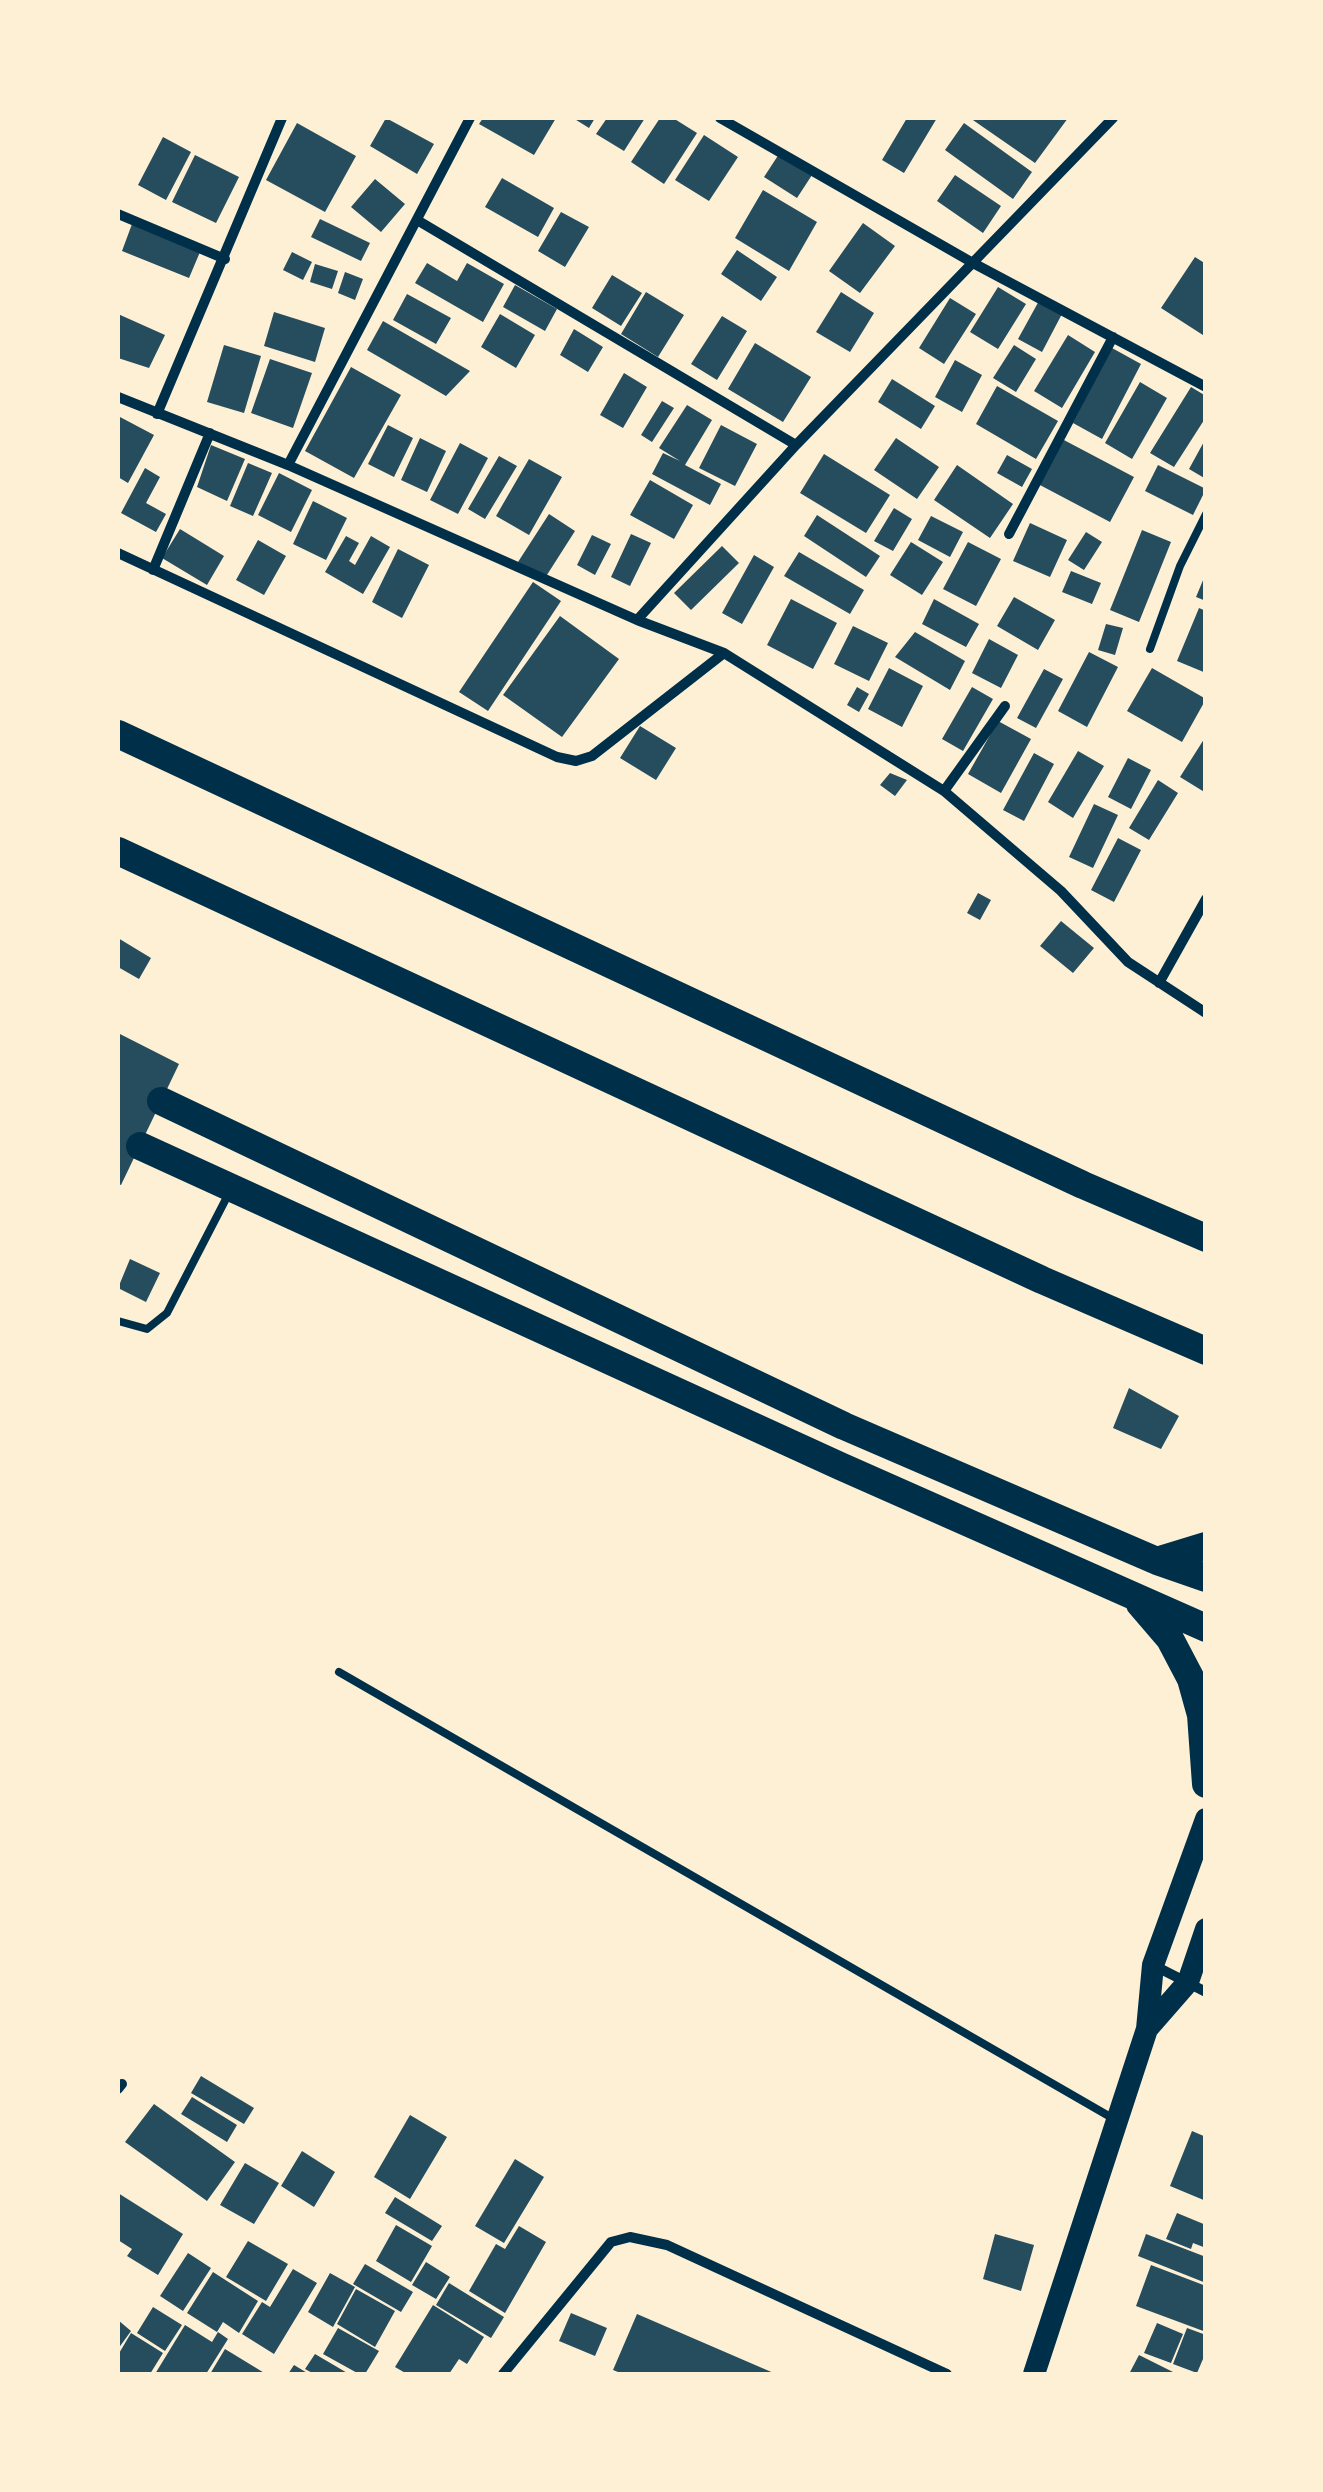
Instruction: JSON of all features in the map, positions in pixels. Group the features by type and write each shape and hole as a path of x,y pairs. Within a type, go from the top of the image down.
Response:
{"highway":[{"path":"118,734 1083,1186 1206,1238"},
{"path":"118,851 1042,1280 1206,1351"},
{"path":"161,1101 844,1426 1156,1561 1206,1578"},
{"path":"140,1146 1206,1628"},
{"path":"1156,1561 1206,1546"},
{"path":"1133,1597 1170,1638 1190,1679 1201,1715 1206,1784"}],"main road":[{"path":"1034,2374 1148,2030 1152,1965 1201,1829"},
{"path":"1148,2030 1197,1987 1206,1929"}],"street":[{"path":"157,414 282,118"},
{"path":"288,465 470,118"},
{"path":"720,118 974,263 1206,387"},
{"path":"637,620 796,445 1112,118"},
{"path":"118,214 225,259"},
{"path":"418,220 796,445"},
{"path":"1009,534 1113,336"},
{"path":"118,397 288,465 637,620 724,653 944,791 1061,891 1128,962 1206,1013"},
{"path":"153,570 210,434"},
{"path":"118,554 557,757 576,761 592,756 724,653"},
{"path":"944,791 1006,706"},
{"path":"1159,984 1206,898"},
{"path":"1152,1965 1197,1987"},
{"path":"503,2374 611,2242 630,2237 667,2245 947,2374"}],"lane":[{"path":"1150,650 1180,566 1206,514"},
{"path":"118,1321 147,1329 167,1312 231,1189"},
{"path":"339,1672 1118,2121"}],"building":[{"path":"386,118 434,144 417,174 370,146"},
{"path":"483,118 556,118 534,155 479,124"},
{"path":"573,118 595,118 589,128"},
{"path":"607,118 645,118 624,151 596,134"},
{"path":"660,118 673,118 697,133 664,184 631,162"},
{"path":"907,118 937,118 904,173 882,160"},
{"path":"970,118 1068,118 1035,163"},
{"path":"297,123 356,156 325,212 266,180"},
{"path":"964,123 1032,172 1013,199 945,150"},
{"path":"704,135 738,157 709,201 675,180"},
{"path":"163,137 191,152 166,200 138,185"},
{"path":"779,154 812,175 797,198 764,177"},
{"path":"195,155 239,177 216,223 172,202"},
{"path":"955,175 1001,206 983,233 937,201"},
{"path":"502,178 554,208 538,237 485,207"},
{"path":"375,179 405,204 381,232 351,207"},
{"path":"763,190 817,222 789,271 735,238"},
{"path":"561,212 589,227 565,267 538,251"},
{"path":"320,219 370,243 361,261 311,237"},
{"path":"863,223 895,246 860,293 829,271"},
{"path":"132,224 200,252 189,278 122,251"},
{"path":"737,250 777,277 761,301 721,274"},
{"path":"292,252 312,262 303,280 283,270"},
{"path":"1195,257 1206,264 1206,337 1161,308"},
{"path":"427,263 457,281 467,263 504,284 483,322 415,283"},
{"path":"315,264 338,271 332,289 310,282"},
{"path":"345,272 363,279 355,300 338,293"},
{"path":"612,275 642,293 621,326 592,308"},
{"path":"515,285 557,309 545,331 503,307"},
{"path":"998,287 1026,304 998,349 970,332"},
{"path":"646,292 684,315 658,357 621,334"},
{"path":"841,292 874,313 850,352 816,332"},
{"path":"407,294 451,318 436,344 393,320"},
{"path":"950,298 976,314 944,364 919,348"},
{"path":"1040,299 1063,312 1042,352 1018,339"},
{"path":"274,312 325,328 315,362 264,346"},
{"path":"118,314 165,335 149,368 118,358"},
{"path":"500,314 535,335 516,368 481,347"},
{"path":"722,316 747,331 717,380 691,364"},
{"path":"383,321 470,371 446,396 367,350"},
{"path":"574,329 603,347 588,372 560,355"},
{"path":"1068,335 1095,352 1062,408 1034,391"},
{"path":"755,343 811,377 783,422 728,389"},
{"path":"224,345 261,356 244,413 207,402"},
{"path":"1014,345 1036,359 1016,392 993,378"},
{"path":"1112,348 1141,364 1102,439 1073,423"},
{"path":"270,359 312,373 293,428 251,413"},
{"path":"955,360 982,375 962,412 935,397"},
{"path":"351,367 401,395 354,478 305,451"},
{"path":"624,373 647,387 623,428 600,415"},
{"path":"892,379 935,406 921,429 878,402"},
{"path":"1140,382 1167,398 1132,459 1105,443"},
{"path":"997,386 1058,421 1036,459 976,424"},
{"path":"1191,387 1206,396 1206,417 1174,467 1150,453"},
{"path":"662,401 674,408 652,442 641,435"},
{"path":"687,405 712,420 685,465 721,484 710,505 652,474 663,453 680,461 659,448"},
{"path":"120,417 154,435 128,483 118,477"},
{"path":"388,425 413,438 394,477 368,464"},
{"path":"721,425 757,444 735,486 699,468"},
{"path":"420,438 446,451 427,492 401,480"},
{"path":"896,438 939,467 917,499 874,470"},
{"path":"1206,438 1206,479 1189,469"},
{"path":"1062,439 1134,477 1110,522 1038,484"},
{"path":"460,443 488,458 458,514 430,500"},
{"path":"211,445 245,459 227,501 197,487"},
{"path":"824,454 890,495 866,533 800,493"},
{"path":"1007,455 1032,469 1022,487 997,473"},
{"path":"499,456 517,466 485,519 468,509"},
{"path":"529,459 562,477 529,535 496,516"},
{"path":"248,463 272,473 253,516 230,506"},
{"path":"957,465 1013,504 990,538 934,500"},
{"path":"1158,465 1206,489 1193,515 1145,491"},
{"path":"145,468 160,477 146,503 166,514 156,532 121,513"},
{"path":"279,473 312,490 291,532 258,515"},
{"path":"650,480 693,505 674,539 630,515"},
{"path":"313,501 347,518 326,560 293,544"},
{"path":"894,508 912,519 893,551 874,541"},
{"path":"549,514 575,531 545,578 518,562"},
{"path":"817,515 880,556 866,577 804,536"},
{"path":"931,516 963,532 950,557 918,540"},
{"path":"1030,523 1067,540 1050,577 1013,561"},
{"path":"180,529 224,556 207,585 162,558"},
{"path":"1142,530 1171,542 1139,622 1110,610"},
{"path":"1086,532 1102,542 1084,570 1068,560"},
{"path":"631,534 651,543 630,586 611,577"},
{"path":"592,535 611,544 595,575 577,565"},
{"path":"346,536 359,543 349,561 355,565 371,536 390,547 363,594 325,572"},
{"path":"258,540 286,556 264,595 236,580"},
{"path":"911,542 943,562 922,595 890,575"},
{"path":"968,542 1001,559 976,606 943,589"},
{"path":"722,546 739,563 691,610 674,593"},
{"path":"398,549 429,565 402,618 372,602"},
{"path":"799,552 864,590 850,614 784,576"},
{"path":"754,555 774,567 742,624 722,613"},
{"path":"1071,571 1101,583 1092,604 1062,592"},
{"path":"1206,573 1206,601 1196,597"},
{"path":"533,582 561,601 488,711 459,692"},
{"path":"1014,597 1055,620 1038,650 997,626"},
{"path":"791,599 837,623 813,669 767,645"},
{"path":"934,599 979,624 966,647 922,624"},
{"path":"1199,608 1206,611 1206,673 1177,661"},
{"path":"560,616 619,659 562,737 503,695"},
{"path":"1106,624 1123,628 1115,655 1098,650"},
{"path":"853,626 888,643 869,681 834,664"},
{"path":"915,632 965,661 950,690 895,657"},
{"path":"989,639 1018,655 1001,688 972,673"},
{"path":"1089,652 1118,667 1087,727 1058,711"},
{"path":"889,668 923,686 902,727 868,709"},
{"path":"1152,668 1206,699 1182,742 1127,711"},
{"path":"1044,669 1063,679 1036,728 1017,718"},
{"path":"857,687 869,694 859,712 847,705"},
{"path":"972,687 993,699 963,751 942,739"},
{"path":"998,721 1031,739 1001,793 968,774"},
{"path":"640,726 676,748 656,780 620,758"},
{"path":"1206,736 1206,793 1180,777"},
{"path":"1078,751 1104,766 1073,818 1048,802"},
{"path":"1034,753 1054,764 1024,821 1003,810"},
{"path":"1128,758 1151,770 1131,809 1108,797"},
{"path":"890,773 907,780 895,796 880,785"},
{"path":"1158,780 1178,793 1149,840 1129,828"},
{"path":"1094,804 1118,815 1093,868 1069,857"},
{"path":"1118,838 1141,850 1114,902 1091,890"},
{"path":"978,893 991,900 980,920 967,913"},
{"path":"1061,921 1094,948 1073,973 1040,946"},
{"path":"118,938 151,958 139,979 118,967"},
{"path":"118,1033 179,1064 121,1185 118,1184"},
{"path":"130,1259 160,1273 146,1302 118,1288"},
{"path":"1129,1388 1179,1416 1161,1449 1113,1428"},
{"path":"201,2076 254,2108 244,2124 191,2093"},
{"path":"192,2097 237,2125 227,2142 181,2114"},
{"path":"154,2104 235,2162 207,2201 125,2142"},
{"path":"410,2115 447,2137 410,2199 374,2177"},
{"path":"1192,2131 1206,2137 1206,2201 1170,2186"},
{"path":"302,2151 335,2172 314,2207 281,2186"},
{"path":"515,2159 544,2177 504,2243 475,2226"},
{"path":"245,2163 279,2183 254,2224 220,2205"},
{"path":"118,2193 183,2234 158,2275 127,2256 132,2249 118,2240"},
{"path":"395,2197 442,2226 432,2241 385,2213"},
{"path":"1177,2213 1206,2225 1206,2248 1193,2243 1191,2249 1166,2239"},
{"path":"396,2225 432,2246 411,2282 376,2261"},
{"path":"519,2226 546,2242 505,2313 469,2291 496,2244 505,2249"},
{"path":"995,2234 1034,2245 1021,2291 983,2279"},
{"path":"1146,2234 1206,2257 1206,2283 1138,2256"},
{"path":"248,2241 288,2264 266,2301 226,2277"},
{"path":"188,2253 211,2268 183,2311 160,2296"},
{"path":"426,2262 450,2277 436,2299 412,2285"},
{"path":"365,2264 413,2292 401,2312 353,2284"},
{"path":"1151,2265 1206,2286 1206,2332 1136,2306"},
{"path":"293,2269 317,2283 274,2354 242,2334 262,2302 270,2307"},
{"path":"213,2272 258,2301 239,2333 223,2322 217,2332 187,2313"},
{"path":"330,2273 355,2287 333,2327 308,2312"},
{"path":"449,2283 504,2317 491,2338 436,2305"},
{"path":"356,2289 395,2311 375,2347 337,2324"},
{"path":"433,2305 484,2337 467,2364 459,2359 449,2374 407,2374 395,2367"},
{"path":"153,2307 182,2325 165,2351 137,2333"},
{"path":"571,2313 607,2328 595,2356 559,2341"},
{"path":"637,2314 776,2374 623,2374 613,2370"},
{"path":"118,2320 131,2331 118,2349"},
{"path":"1157,2323 1183,2334 1171,2363 1144,2353"},
{"path":"185,2325 212,2342 218,2332 228,2339 206,2374 155,2374"},
{"path":"338,2328 379,2351 365,2374 323,2354"},
{"path":"1187,2328 1206,2335 1206,2352 1197,2373 1173,2364"},
{"path":"131,2333 163,2353 150,2374 118,2374 118,2355"},
{"path":"225,2349 266,2374 210,2374"},
{"path":"315,2354 349,2374 314,2374 305,2369"},
{"path":"1139,2355 1177,2374 1129,2374"},
{"path":"294,2365 309,2374 288,2374"}]}
